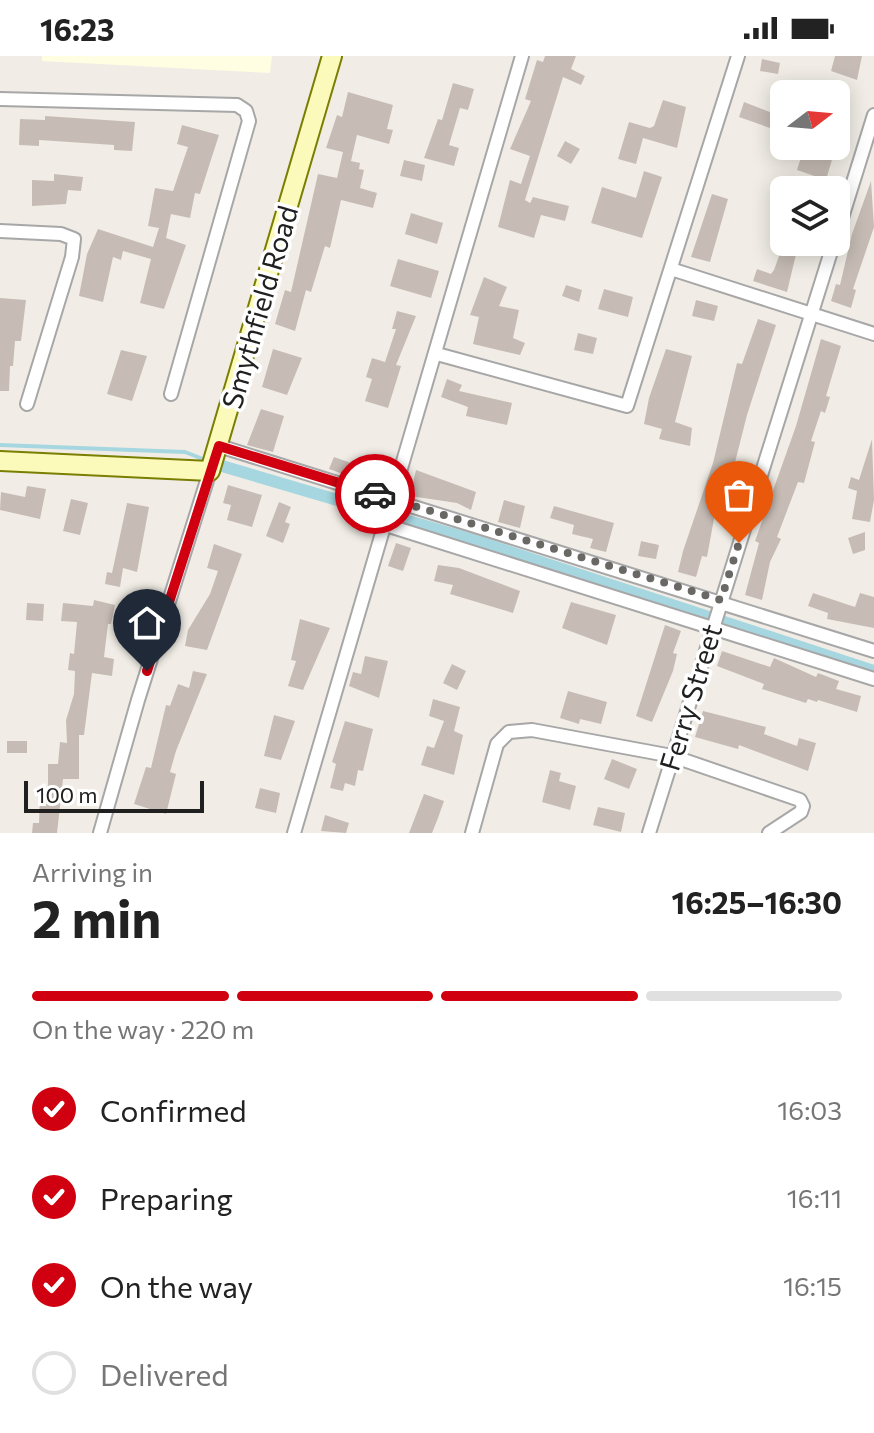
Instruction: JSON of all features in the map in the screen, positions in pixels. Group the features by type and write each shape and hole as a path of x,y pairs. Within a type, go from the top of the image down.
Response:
{"street":[{"name":"Smythfield Road","path":"100,833 219,446 332,56"},
{"path":"294,833 522,56"},
{"path":"437,354 627,406 738,56"},
{"path":"0,99 237,105 246,111 249,121 171,394"},
{"name":"Ferry Street","path":"850,192 874,115"},
{"path":"0,231 61,234 74,239 72,257 27,404"},
{"name":"Ferry Street","path":"649,833 711,627 830,256"},
{"path":"671,269 874,334"},
{"path":"219,446 721,600 874,651"},
{"path":"0,461 210,471"},
{"path":"383,524 874,679"},
{"path":"474,832 497,744 509,732 532,730 672,756 800,800 803,806 801,812 769,833"}],"shaded area":[{"path":"42,56 272,56 270,73 42,61"}],"building":[{"path":"545,56 576,56 571,69 585,76 581,85 563,77 525,200 530,203 533,197 569,206 565,221 541,215 534,238 498,227 510,180 521,184 530,156 510,149 531,101 525,99 537,60 543,62"},
{"path":"835,56 862,56 857,80 831,71"},
{"path":"762,59 780,63 778,74 760,71"},
{"path":"453,83 474,89 468,110 460,108 449,145 459,148 454,166 424,158 438,119 442,120"},
{"path":"348,92 393,105 387,129 393,130 389,144 357,135 351,161 360,163 359,169 364,170 360,188 377,193 373,208 341,200 330,248 325,246 311,292 306,290 295,331 275,324 285,290 291,292 318,174 337,178 343,152 326,148 337,115 342,117"},
{"path":"663,100 686,107 677,148 643,138 636,164 618,159 629,122 650,128 654,126"},
{"path":"744,102 770,112 770,128 739,117"},
{"path":"45,116 135,122 132,151 114,150 114,145 39,140 39,146 19,145 20,119 45,120"},
{"path":"182,125 219,135 200,194 195,193 190,218 171,214 166,238 186,245 164,309 140,303 151,259 123,251 121,260 113,257 103,302 79,296 87,254 98,229 153,247 159,228 148,226 155,188 173,191 188,147 177,144"},
{"path":"565,141 580,149 571,164 557,156"},
{"path":"404,160 425,165 422,181 400,176"},
{"path":"800,160 832,160 827,176 814,176 797,170"},
{"path":"644,171 662,177 642,238 591,223 602,187 636,198"},
{"path":"54,174 83,177 81,191 68,190 66,204 32,206 32,180 54,181"},
{"path":"871,181 874,227 853,289 856,290 851,308 831,301 836,284 840,285 847,256 850,256 852,234"},
{"path":"712,194 728,199 710,262 691,257"},
{"path":"411,213 443,223 437,244 405,234"},
{"path":"779,256 796,256 787,292 753,281 757,269 771,274"},
{"path":"398,259 439,271 431,298 390,286"},
{"path":"484,277 507,287 499,306 519,310 513,338 525,343 520,355 473,344 479,317 470,315"},
{"path":"566,285 582,290 579,302 562,296"},
{"path":"604,289 633,297 628,317 598,309"},
{"path":"0,298 26,300 21,341 15,341 13,366 10,366 9,391 0,391"},
{"path":"696,300 718,306 714,321 692,316"},
{"path":"397,311 416,316 396,365 401,366 388,408 365,401 372,379 366,377 372,358 385,362 396,329 392,329"},
{"path":"758,319 776,325 747,415 723,510 716,508 707,557 702,556 696,577 678,572 713,463 737,363 742,364"},
{"path":"578,333 597,338 593,354 574,350"},
{"path":"821,339 841,346 826,396 830,397 825,413 821,411 811,441 815,442 804,483 798,482 777,537 781,539 770,562 762,600 745,595 759,543 755,541 796,426"},
{"path":"273,349 302,358 287,395 262,387"},
{"path":"666,349 692,356 675,422 692,428 690,446 659,439 662,429 644,424 649,398"},
{"path":"121,350 147,356 132,401 107,394"},
{"path":"447,379 462,385 459,391 512,403 507,425 466,416 468,407 441,397"},
{"path":"261,409 284,416 273,452 247,445"},
{"path":"872,439 874,500 870,522 852,519 857,491 848,488 851,477 859,480"},
{"path":"334,457 351,463 346,475 329,469"},
{"path":"416,470 476,492 471,510 457,503 410,496"},
{"path":"228,485 262,495 252,527 227,520 231,505 223,503"},
{"path":"27,486 46,489 40,519 0,510 1,492 25,497"},
{"path":"71,499 88,503 80,535 63,531"},
{"path":"504,500 525,506 520,528 498,522"},
{"path":"279,502 291,507 285,522 290,524 283,543 266,536"},
{"path":"127,503 149,507 137,572 123,568 120,587 105,584 107,572 112,573"},
{"path":"554,506 614,523 606,552 590,548 593,539 572,534 574,525 550,518"},
{"path":"865,532 865,550 853,554 848,538"},
{"path":"641,541 659,545 656,559 638,556"},
{"path":"396,543 411,548 403,571 388,566"},
{"path":"214,544 242,554 207,650 185,646 188,630 210,594 218,571 207,568"},
{"path":"438,565 459,568 520,591 513,613 450,594 453,585 434,581"},
{"path":"813,593 855,607 860,593 874,597 874,628 827,619 828,613 808,606"},
{"path":"94,600 115,605 111,624 108,624 104,657 114,659 112,676 92,673 84,735 79,735 79,779 63,779 57,833 32,833 33,823 39,823 40,795 48,795 48,764 58,764 60,742 67,743 66,720 74,694 75,671 68,670 70,653 74,654 77,622 61,621 63,603 93,606"},
{"path":"571,602 616,615 607,645 562,628"},
{"path":"27,603 44,604 43,621 26,620"},
{"path":"300,619 330,628 303,690 288,686 296,661 291,660"},
{"path":"665,625 681,631 673,653 677,654 673,671 652,722 636,716"},
{"path":"722,651 770,667 774,658 816,677 818,673 839,681 836,689 861,696 857,712 818,700 808,699 806,703 762,689 764,684 717,666"},
{"path":"365,656 388,661 379,698 349,686 353,672 361,674"},
{"path":"452,664 466,671 457,690 443,683"},
{"path":"193,671 207,674 176,751 170,772 176,774 166,814 134,804 146,767 151,768 166,705 170,706 178,684 189,688"},
{"path":"568,691 607,702 601,724 580,719 579,724 560,718"},
{"path":"433,699 460,707 454,731 463,735 454,775 421,765 427,746 434,748 444,721 429,716"},
{"path":"703,711 766,727 764,734 797,746 799,738 816,743 808,771 739,745 738,749 695,737"},
{"path":"274,715 295,721 281,760 264,756"},
{"path":"345,721 373,729 363,771 358,770 355,786 345,783 343,791 330,788 336,764 332,762"},
{"path":"7,741 27,741 27,753 7,753"},
{"path":"612,759 637,769 629,789 604,779"},
{"path":"550,770 561,773 559,781 576,786 570,810 542,802"},
{"path":"260,788 280,793 276,813 255,808"},
{"path":"424,794 444,801 438,818 432,833 409,833"},
{"path":"598,807 625,813 621,832 593,825"},
{"path":"325,815 349,823 346,833 321,831"}],"waterway":[{"path":"0,445 185,452 208,461"},
{"path":"222,466 473,540 874,671"}],"way so far":[{"path":"375,494 721,600 739,543"}],"route":[{"path":"147,671 219,446 375,494"}]}
